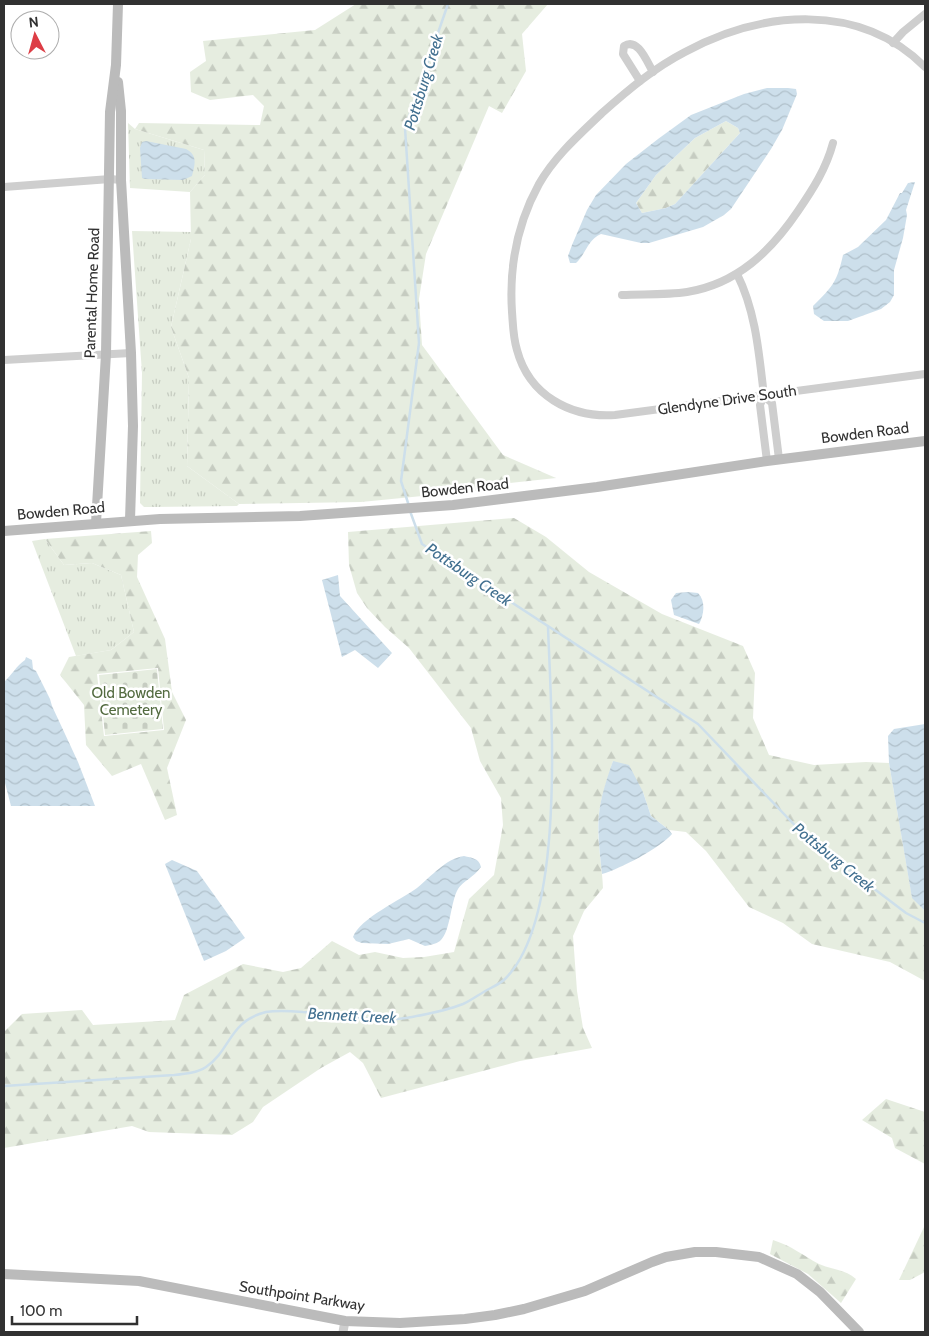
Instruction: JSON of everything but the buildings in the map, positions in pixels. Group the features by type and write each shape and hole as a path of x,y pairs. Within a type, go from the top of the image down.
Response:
{"main road":[{"name":"Parental Home Road","path":"96,523 106,354 110,112 116,65 118,4"},
{"name":"Parental Home Road","path":"116,65 121,111 121,180 131,354 133,426 130,520"},
{"name":"Bowden Road","path":"4,531 130,520 347,514 453,505 597,487 779,459 925,440"},
{"name":"Southpoint Parkway","path":"4,1274 139,1281 345,1321 400,1323 450,1321 524,1309 585,1291 666,1257 695,1252 711,1252 759,1258 786,1268 820,1292 859,1332"}],"street":[{"path":"893,43 925,14"},
{"path":"653,72 638,46 628,43 624,46 623,54 640,81 702,43 741,30 783,20 816,19 849,24 869,31 893,43 925,67"},
{"name":"Glendyne Drive South","path":"640,81 574,139 558,156 540,182 521,225 514,251 512,270 511,290 514,339 522,364 536,387 561,406 572,411 600,416 925,374"},
{"path":"622,295 688,292 704,288 737,274 764,254 785,230 818,182 829,161 833,144"},
{"path":"4,186 110,179 121,180"},
{"path":"109,216 123,216"},
{"path":"737,274 754,323 764,396 760,405 767,461"},
{"path":"4,360 131,354"},
{"path":"764,396 772,403 779,459"},
{"path":"343,1332 345,1321"}],"green space":[{"path":"356,4 548,4 522,34 526,71 502,113 489,106 426,254 419,299 422,345 503,455 556,478 510,483 504,488 361,502 239,504 187,466 189,378 171,327 191,239 190,192 205,175 204,150 135,129 139,123 260,125 264,106 253,95 210,100 191,92 190,72 206,61 203,41 315,30"},
{"path":"726,121 738,128 740,133 675,204 642,213 636,203 656,175 695,138"},
{"path":"128,123 135,129 204,150 205,175 190,192 130,188"},
{"path":"132,231 191,232 171,327 189,378 187,466 239,504 237,506 144,507 140,503 142,373"},
{"path":"514,518 546,537 589,572 662,614 743,646 755,673 753,718 769,755 814,765 866,762 889,763 912,897 925,911 925,981 890,962 812,944 783,923 749,907 706,851 686,832 669,830 651,816 643,792 613,761 601,801 598,823 603,888 584,911 573,936 577,991 583,1028 592,1048 520,1061 381,1098 363,1063 350,1052 321,1068 263,1107 253,1122 232,1135 149,1132 132,1126 4,1148 4,1032 22,1014 82,1010 93,1025 175,1020 184,995 243,964 283,972 301,968 332,941 359,955 375,952 403,958 454,952 469,899 494,875 503,825 501,798 480,761 471,728 409,648 367,608 357,593 349,565 348,532"},
{"path":"151,531 152,543 138,555 137,577 165,639 172,692 186,720 167,768 177,815 165,820 141,764 112,776 86,745 84,705 60,675 69,657 111,650 134,632 121,575 92,563 64,565 45,539","holes":["158,668 164,730 104,736 97,674"]},
{"path":"45,539 64,565 92,563 121,575 134,632 111,650 76,656 32,541"},
{"name":"Old Bowden Cemetery","path":"157,669 163,729 105,735 99,675"},
{"path":"886,1099 925,1112 925,1164 895,1148 892,1138 862,1120"},
{"path":"925,1225 925,1272 910,1280 899,1280"},
{"path":"773,1240 819,1264 843,1271 856,1279 841,1303 808,1274 770,1254"}],"water":[{"path":"767,88 788,88 796,89 797,94 782,130 731,209 703,227 649,243 601,234 593,239 576,263 570,263 568,256 587,210 596,195 626,164 691,115 744,94","holes":["726,121 738,128 740,133 675,204 642,213 636,203 656,175 695,138"]},
{"path":"146,141 190,151 195,161 192,176 183,180 142,178 140,148 142,142"},
{"path":"915,182 906,210 907,215 903,238 894,270 894,295 890,302 881,309 848,321 824,321 814,314 813,306 833,283 839,272 843,255 858,247 886,220 900,193 902,193 908,183"},
{"path":"338,575 340,596 392,653 378,668 355,650 342,657 322,580"},
{"path":"676,593 698,593 701,596 703,612 699,624 674,615 671,600"},
{"path":"26,657 32,660 33,669 36,671 50,699 95,806 11,806 5,783 4,682"},
{"path":"925,724 925,911 912,898 889,763 888,736 894,729"},
{"path":"613,761 629,765 643,792 651,816 672,834 659,845 639,857 619,868 602,874 599,814 606,780"},
{"path":"464,856 477,860 481,867 458,889 446,931 440,941 425,946 409,939 388,944 356,941 353,937 357,930 372,916 417,888 445,864"},
{"path":"172,860 197,871 245,938 226,951 204,961 165,864"}],"waterway":[{"name":"Pottsburg Creek","path":"409,506 401,481 419,343 405,128 448,4"},
{"name":"Pottsburg Creek","path":"410,511 422,544 698,724 806,837 906,913 925,923"},
{"name":"Bennett Creek","path":"4,1086 191,1073 206,1067 214,1060 237,1029 245,1022 254,1016 266,1012 289,1011 372,1019 399,1019 463,1004 505,979 525,950 538,910 547,863 551,812 552,759 548,627"}]}
